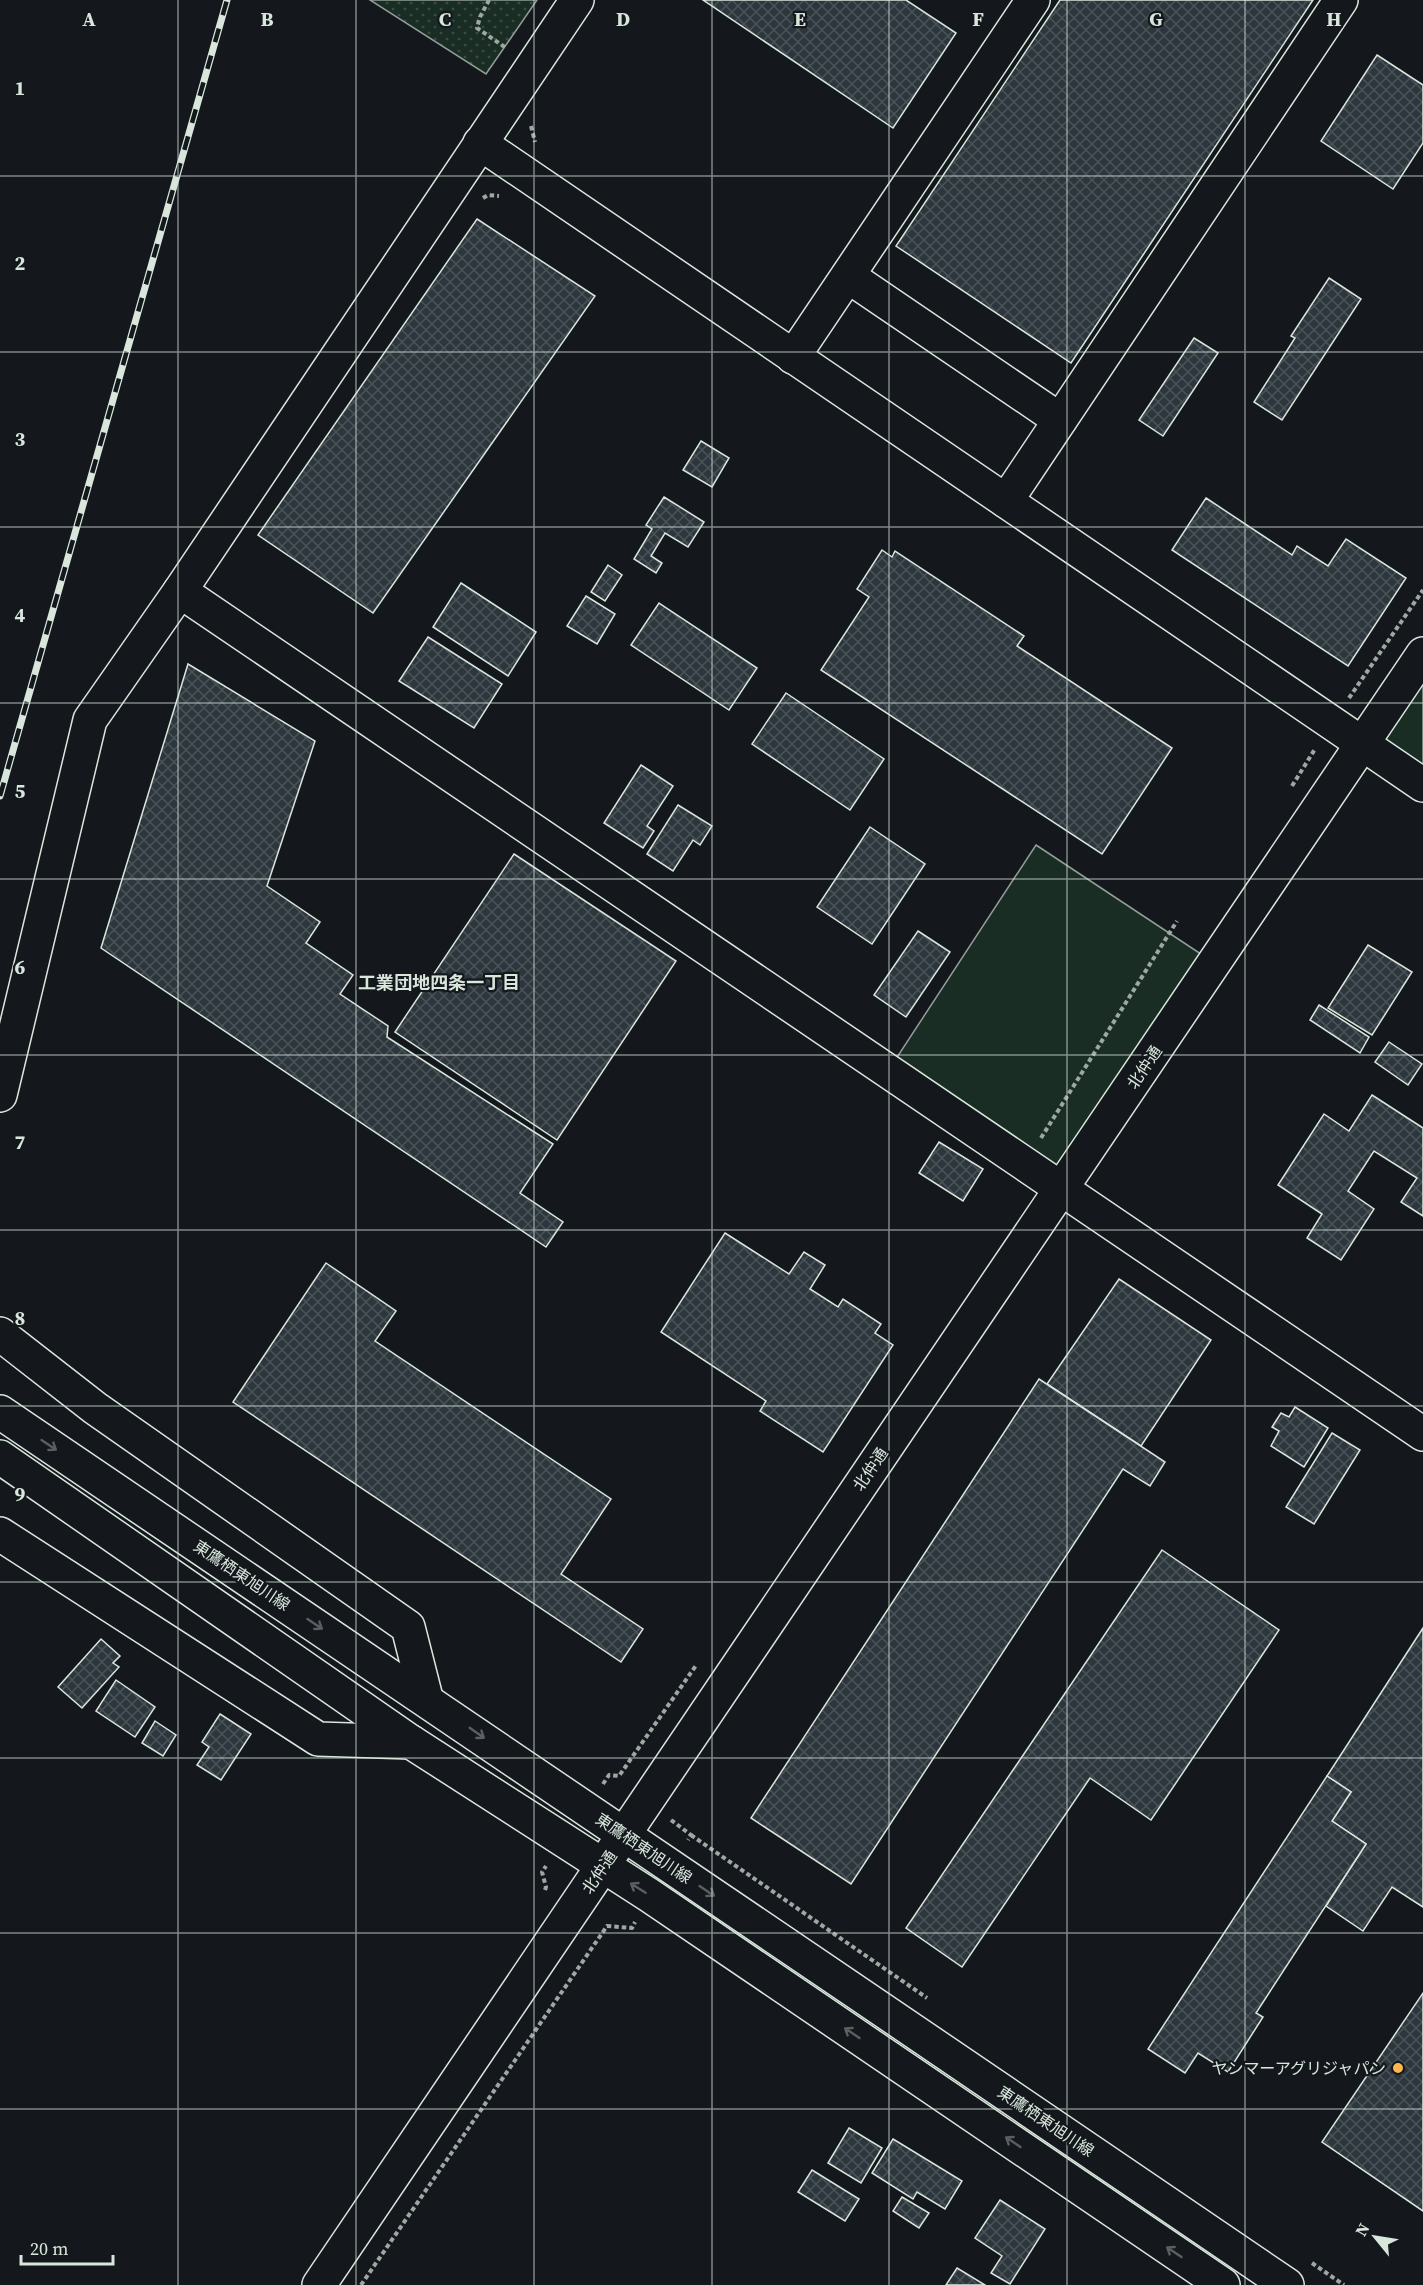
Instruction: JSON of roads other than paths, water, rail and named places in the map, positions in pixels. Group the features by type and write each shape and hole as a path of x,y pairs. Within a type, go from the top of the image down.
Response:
{"street":[{"path":"0,1095 90,720 180,591 578,0"},
{"path":"793,357 1033,0"},
{"path":"1006,501 1341,0"},
{"path":"480,143 1423,785"},
{"path":"848,276 1060,420"},
{"path":"180,591 1423,1434"},
{"name":"北仲通","path":"319,2285 1423,654"},
{"path":"0,1334 95,1408 408,1627 426,1698"},
{"name":"東鷹栖東旭川線","path":"0,1412 426,1698 624,1836 1287,2285"},
{"path":"0,1456 411,1742 649,1895 1223,2285"},
{"path":"0,1534 318,1739 411,1742"}],"railway":[{"path":"0,796 227,0"}],"place":[{"name":"ヤンマーアグリジャパン","path":"1398,2068"}],"district":[{"name":"工業団地四条一丁目","path":"439,983"}]}
